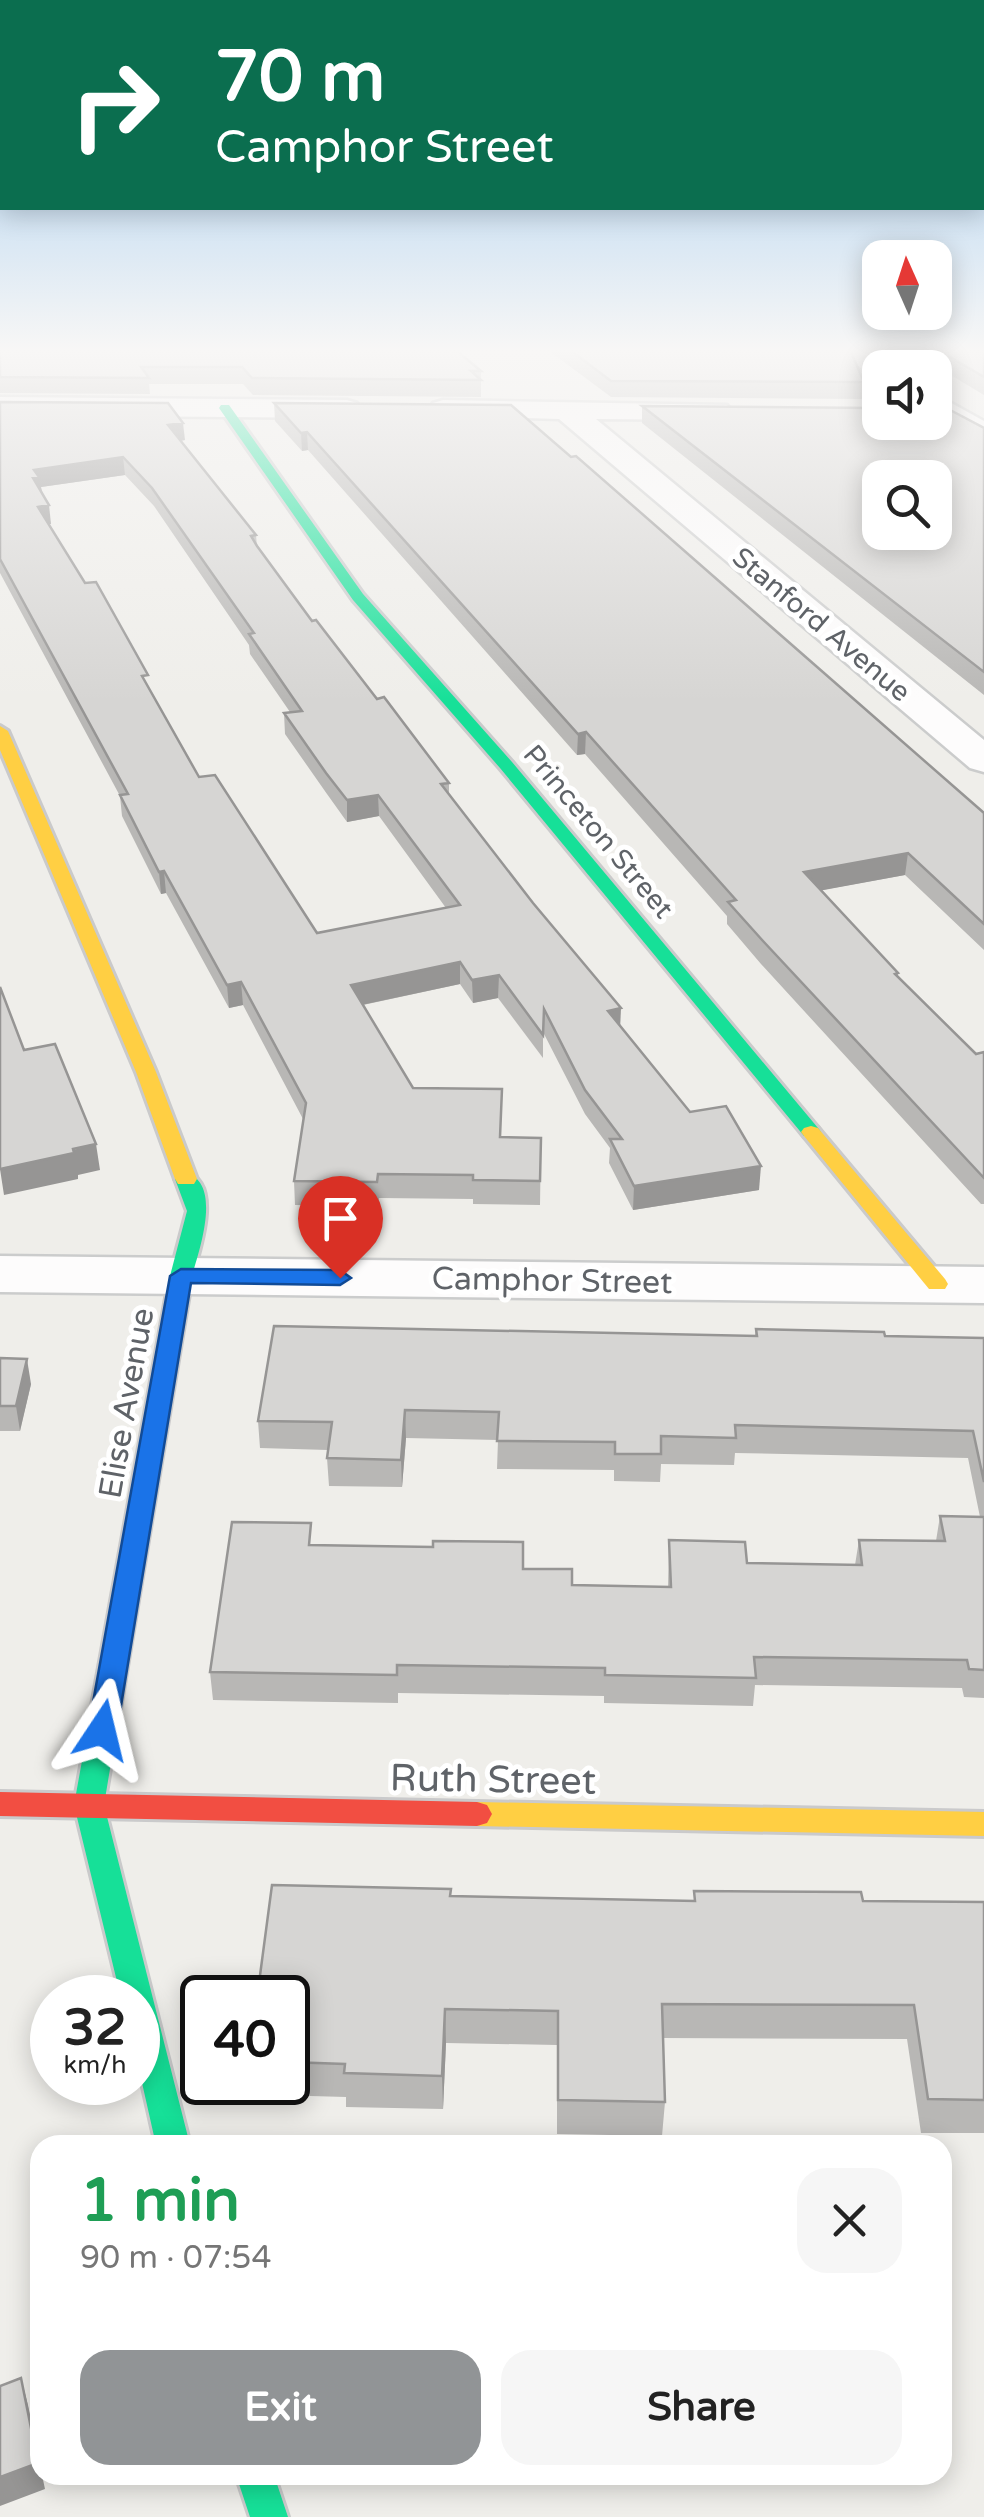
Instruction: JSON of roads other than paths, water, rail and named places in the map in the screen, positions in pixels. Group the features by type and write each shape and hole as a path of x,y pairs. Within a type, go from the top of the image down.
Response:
{"street":[{"name":"Princeton Street","path":"267,467 358,597 961,1284"},
{"name":"Stanford Avenue","path":"636,467 984,760"},
{"name":"Elise Avenue","path":"0,731 146,1072 198,1211 181,1276 89,1805 131,1975"},
{"name":"Camphor Street","path":"0,1274 961,1284"},
{"name":"Ruth Street","path":"0,1804 984,1824"},
{"name":"Elise Avenue","path":"160,2092 171,2135"},
{"path":"258,2485 269,2517"}]}
